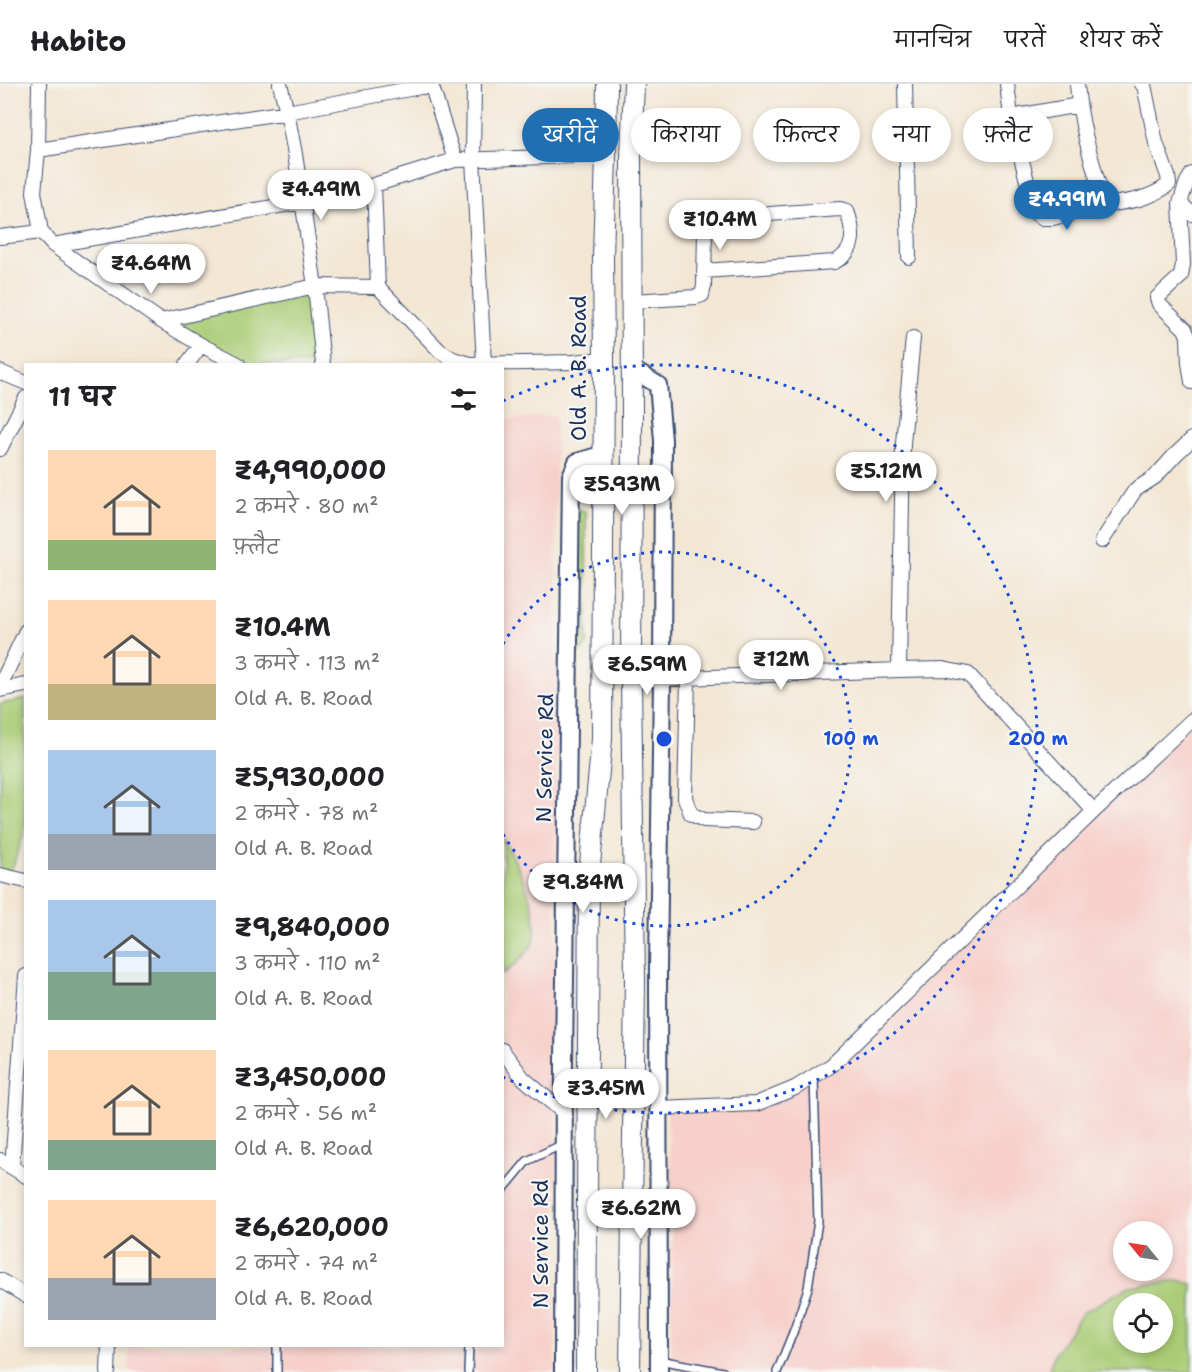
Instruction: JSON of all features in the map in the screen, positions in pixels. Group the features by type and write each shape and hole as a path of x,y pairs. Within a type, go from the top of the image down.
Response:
{"main road":[{"name":"Old A. B. Road","path":"606,84 606,108"},
{"path":"630,1372 634,980 631,680 631,155 634,84"},
{"name":"Old A. B. Road","path":"586,1368 590,875 602,739 603,257 606,162"}],"street":[{"path":"39,84 38,150 34,192 40,232 53,245 161,321 236,363"},
{"path":"280,84 287,112 315,286 322,363"},
{"path":"474,84 473,159 484,363"},
{"path":"905,84 909,256"},
{"path":"1007,84 1010,108"},
{"path":"1077,84 1078,105 1087,145 1105,205"},
{"path":"1022,162 1035,213 1043,218 1053,218 1135,200 1163,189 1168,184 1168,176 1156,142 1142,84"},
{"path":"38,150 287,112 431,85 456,160"},
{"path":"1053,109 1078,105"},
{"path":"53,245 302,202 374,185 456,160 522,158"},
{"path":"1192,174 1180,203 1183,264 1181,276 1157,298 1159,304 1185,329 1188,336 1192,382"},
{"path":"374,185 378,287 440,351 453,359 467,363"},
{"path":"1180,203 1192,214"},
{"path":"632,301 702,295 705,271 705,228 708,220 840,208 847,211 852,226 852,239 843,259 834,262 705,271"},
{"path":"0,237 40,232"},
{"path":"161,321 315,286 378,287"},
{"path":"899,670 903,443 913,338"},
{"path":"188,363 201,345"},
{"path":"504,364 604,359"},
{"path":"632,369 658,385 663,440 658,968 659,1366"},
{"path":"0,372 24,382"},
{"path":"0,449 24,402"},
{"path":"1102,541 1135,490 1155,477 1192,439"},
{"name":"N Service Rd","path":"563,1372 571,476 577,462 604,454"},
{"path":"0,688 24,635"},
{"path":"631,680 943,669 968,674 1094,811"},
{"path":"688,679 685,798 691,814 704,820 753,822"},
{"path":"0,688 24,685"},
{"path":"658,1108 756,1104 795,1088 832,1065 1094,811 1192,720"},
{"path":"0,875 24,881"},
{"path":"24,995 6,1163 24,1175"},
{"path":"504,1053 523,1078 564,1113"},
{"path":"0,1280 24,1295"},
{"path":"107,1347 108,1372"}],"lane":[{"path":"777,1372 808,1288 818,1221 814,1077"},
{"path":"504,1189 527,1161 564,1143"},
{"path":"277,1347 277,1372"},
{"path":"468,1372 469,1347"},
{"path":"659,1366 723,1372"}],"shaded area":[{"path":"556,415 556,1372 129,1372 129,1347 504,1347 504,420"},
{"path":"1192,720 1192,1372 671,1372 672,1208 667,1108 756,1104 832,1065"}],"green space":[{"path":"315,286 323,363 236,363 161,321"},
{"path":"570,505 586,512 587,645 568,663"},
{"path":"24,699 24,832 11,873 0,871 0,704"},
{"path":"504,841 526,888 534,917 534,940 516,963 504,973"},
{"path":"1178,1280 1192,1284 1192,1372 1048,1372 1055,1353 1083,1312 1113,1296 1113,1353 1173,1353 1173,1293 1118,1293 1129,1287"}]}
